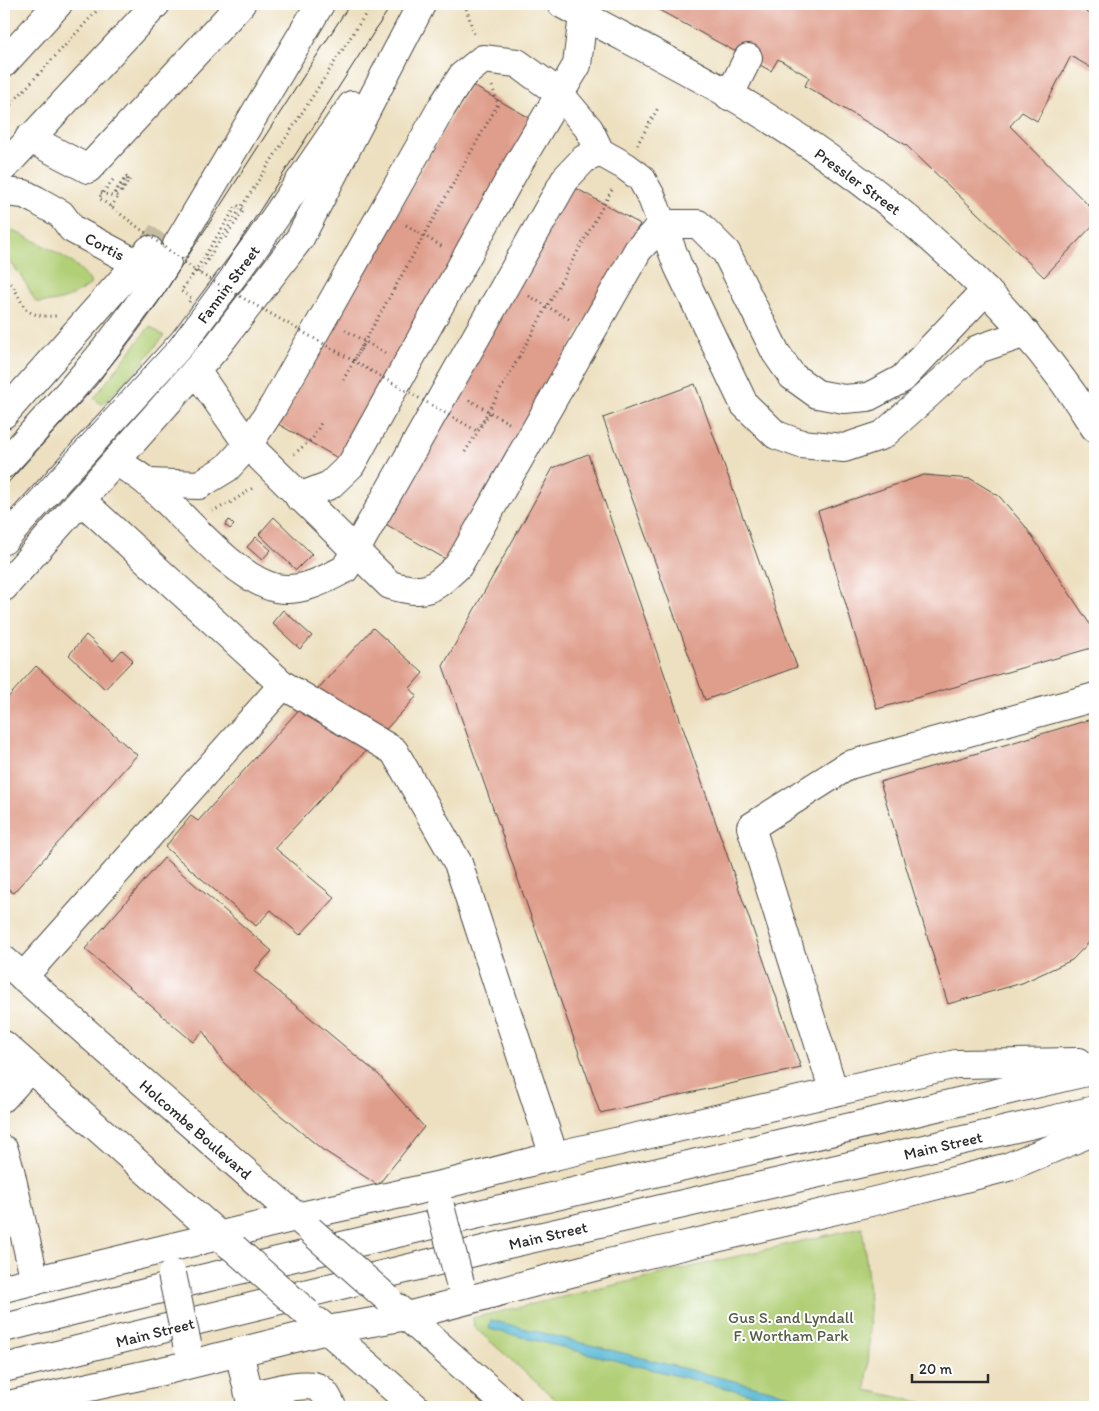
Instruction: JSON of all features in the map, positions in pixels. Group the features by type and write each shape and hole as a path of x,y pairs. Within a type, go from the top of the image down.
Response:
{"main road":[{"path":"4,63 58,4"},
{"path":"4,167 156,4"},
{"path":"29,138 88,169 241,4"},
{"path":"4,464 66,396 109,342 158,251 274,84 320,4"},
{"path":"4,587 196,371 300,238 421,4"},
{"name":"Fannin Street","path":"4,540 184,341 257,244 421,4"},
{"path":"299,496 330,485 351,465 559,93 578,65 573,10"},
{"name":"Pressler Street","path":"573,10 768,118 862,181 938,244 986,290 1026,333 1062,380 1095,428"},
{"path":"729,96 748,58"},
{"path":"149,483 199,485 227,468 248,446 274,405 437,116 462,76 482,59 517,63 559,93 589,129 600,152 625,166 641,178 652,198 678,266 744,404 776,436 801,444 844,448 884,435 978,349 1026,333"},
{"path":"116,461 149,483 219,552 250,577 277,588 318,584 344,569 566,178 584,159 600,152"},
{"name":"Cortis","path":"5,193 16,210 53,229 72,229 158,251"},
{"path":"196,371 248,446 390,585 416,592 438,584 458,566 638,250 662,224 698,224 726,252 776,353 792,376 817,394 844,399 868,397 902,379 986,290"},
{"path":"4,414 158,251"},
{"path":"81,500 282,685 394,751 458,863 554,1156"},
{"path":"14,969 282,685"},
{"path":"834,1092 751,827 849,765 1095,697"},
{"name":"Holcombe Boulevard","path":"14,969 303,1223 508,1407"},
{"path":"4,1045 415,1407"},
{"path":"4,1288 131,1258 227,1242 303,1223 445,1194 554,1156 956,1064 1095,1062"},
{"path":"4,1097 30,1068"},
{"path":"4,1328 206,1278 1095,1070"},
{"name":"Main Street","path":"4,1368 495,1246 1095,1110"},
{"path":"4,1406 42,1403 239,1352 317,1321 397,1308 467,1291 609,1263 879,1200 1008,1167 1095,1131"},
{"path":"4,1150 35,1281"},
{"path":"445,1194 467,1291"},
{"path":"131,1258 159,1265 172,1274 187,1344 184,1355 171,1370"},
{"path":"239,1352 251,1402 301,1385 317,1387 327,1396 332,1407"}],"path":[{"path":"4,9 9,4"},
{"path":"4,112 104,4"},
{"path":"189,302 192,298 181,291 198,271 242,208 372,4"},
{"path":"465,4 475,37"},
{"path":"366,342 343,380 498,104 490,81"},
{"path":"636,146 658,108"},
{"path":"99,192 112,196 126,177 130,180 126,185 121,191 117,196 114,194 126,178 130,181 110,207"},
{"path":"113,180 99,198 198,271 477,431"},
{"path":"490,412 465,452 548,307 614,186"},
{"path":"179,295 237,205 242,208"},
{"path":"401,223 446,248"},
{"path":"4,276 23,308 33,314 58,316"},
{"path":"524,293 569,319"},
{"path":"342,329 387,355"},
{"path":"466,398 511,424"},
{"path":"294,454 313,438 321,423"},
{"path":"210,512 230,503 254,486"}],"green space":[{"path":"4,226 66,258 86,275 91,284 65,299 52,302 36,302 22,277 7,258 4,257"},
{"path":"150,326 164,336 139,367 102,405 94,398"},
{"name":"Gus S. and Lyndall F. Wortham Park","path":"862,1227 869,1308 866,1390 943,1407 564,1407 474,1327 473,1318"}],"water":[{"path":"491,1320 838,1407 802,1407 489,1329"}],"building":[{"path":"648,4 1073,4 1095,17 1095,70 1071,56 1037,121 1022,112 1010,126 1095,212 1095,223 1044,277 906,145 805,86 809,77 778,59 771,71"},
{"path":"470,84 535,121 343,461 278,424"},
{"path":"572,186 640,224 449,561 382,522"},
{"path":"695,384 797,667 705,700 603,418"},
{"path":"588,454 801,1068 600,1113 443,666 553,468"},
{"path":"924,475 971,479 999,496 1025,526 1095,632 1095,647 877,709 818,511"},
{"path":"274,517 312,554 296,570 259,534"},
{"path":"229,520 234,525 230,529 225,525"},
{"path":"256,537 271,550 262,560 247,547"},
{"path":"283,610 312,636 300,649 272,623"},
{"path":"373,628 423,673 410,688 417,696 275,848 335,898 300,935 271,910 256,926 165,847 191,816 198,821"},
{"path":"86,635 113,660 122,650 133,660 105,689 69,655"},
{"path":"36,666 137,755 13,893 4,885 4,702"},
{"path":"1095,718 1095,936 1072,960 1022,983 948,1004 880,782"},
{"path":"164,858 272,951 254,971 379,1075 424,1127 378,1185 323,1150 268,1105 223,1062 203,1031 193,1042 85,949"}],"tunnel":[{"path":"149,250 162,233"}],"tram line":[{"path":"4,487 96,385 163,295 350,4"},
{"path":"4,521 169,341 221,271 392,4"}]}
